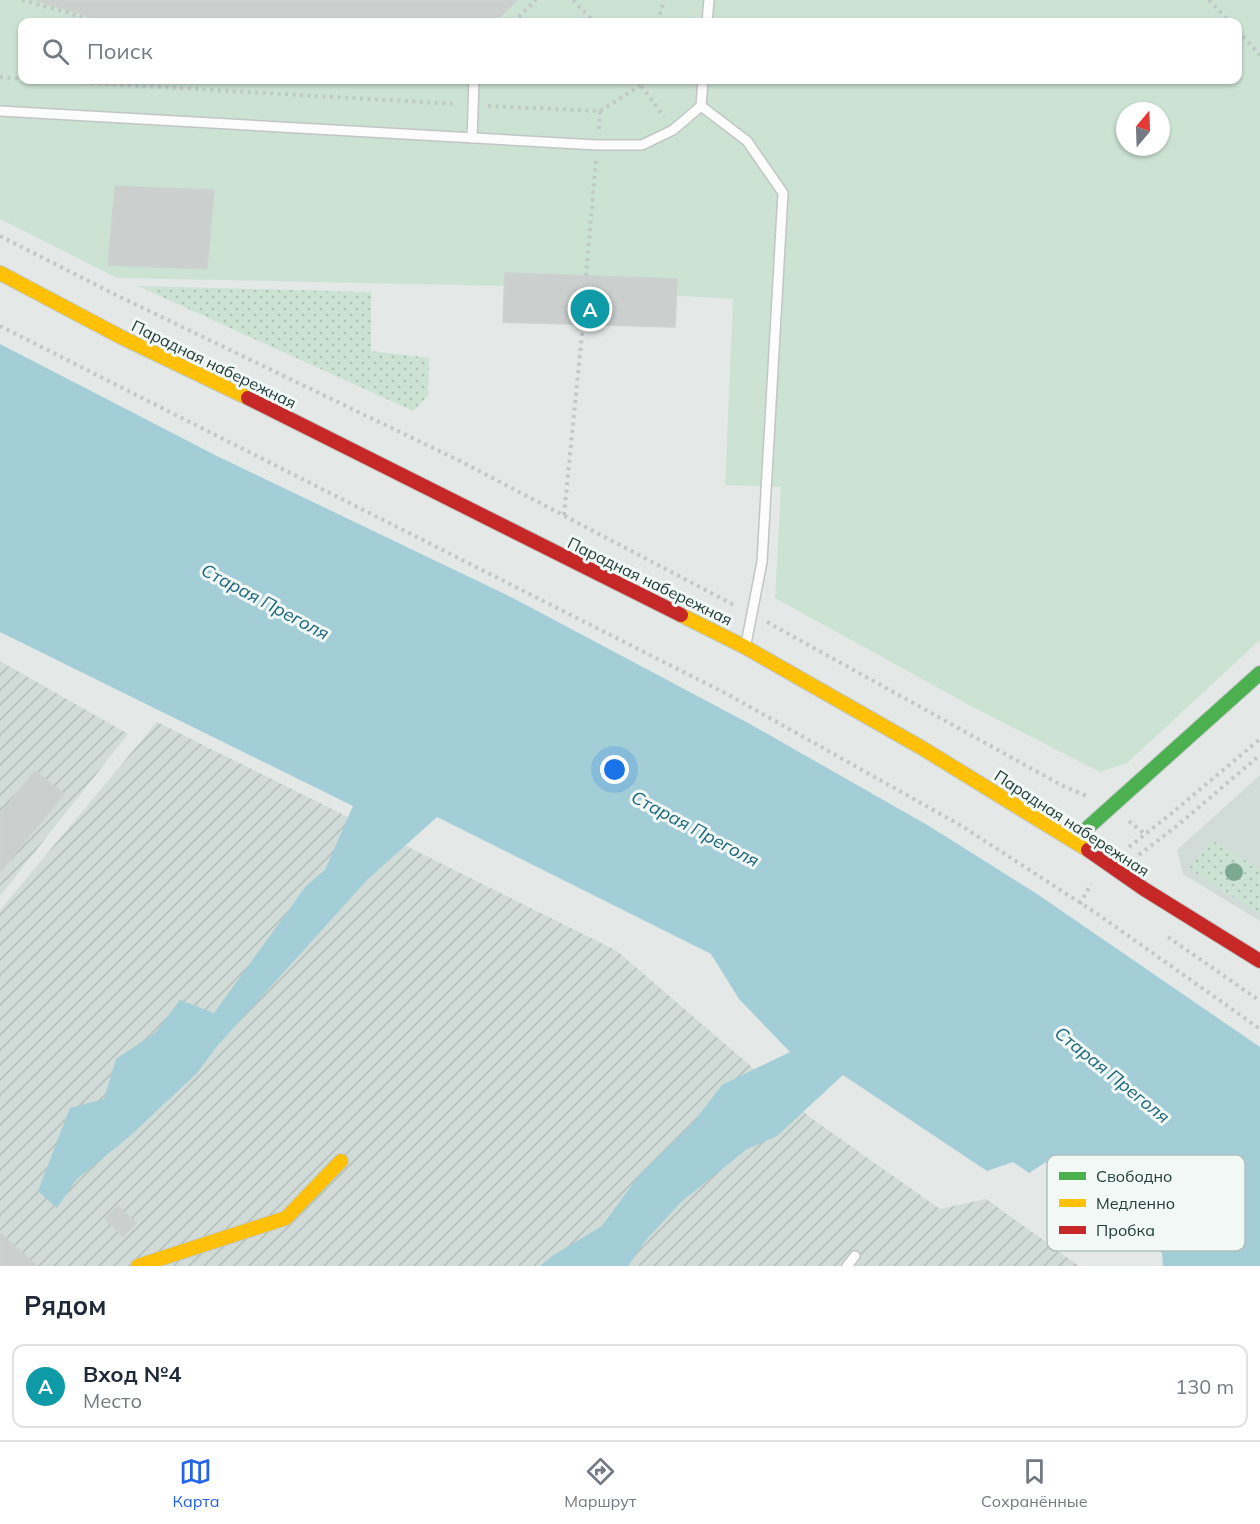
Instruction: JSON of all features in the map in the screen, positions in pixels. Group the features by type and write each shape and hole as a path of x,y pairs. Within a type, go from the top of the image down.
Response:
{"main road":[{"name":"Парадная набережная","path":"0,273 121,337 312,429 745,647 922,748 1074,840 1154,895 1260,961"},
{"path":"1074,840 1260,673"},
{"path":"138,1266 286,1218 341,1161"}],"lane":[{"path":"707,18 709,0"},
{"path":"472,138 474,84"},
{"path":"0,111 597,145 642,145 673,130 701,106 703,84"},
{"path":"701,106 747,141 783,193 762,561 745,647"},
{"path":"847,1266 855,1256"}],"path":[{"path":"22,0 86,18"},
{"path":"517,18 536,0"},
{"path":"573,0 590,18"},
{"path":"659,18 664,0"},
{"path":"1209,0 1226,18"},
{"path":"1242,35 1260,55"},
{"path":"0,77 18,79"},
{"path":"108,84 600,111 641,85 673,130"},
{"path":"586,276 600,111"},
{"path":"0,236 114,294 462,462 564,515 752,614 1064,786 1110,807 1146,834"},
{"path":"564,515 583,324"},
{"path":"0,326 727,694 960,825 1080,904 1260,1029"},
{"path":"1113,867 1146,834 1260,739"},
{"path":"1080,904 1091,884 1178,825 1260,755"},
{"path":"1083,878 1097,888"},
{"path":"1161,932 1260,1001"}],"shaded area":[{"path":"0,661 128,734 0,896"},
{"path":"157,722 617,951 811,1118 940,1209 986,1199 1047,1243 1047,1251 1058,1251 1079,1266 0,1266 0,910"},
{"path":"1260,775 1260,921 1183,874 1177,850"}],"green space":[{"path":"0,0 1260,0 1260,640 1127,763 1100,772 971,706 775,598 781,487 725,485 733,299 504,286 117,278 0,219"},
{"path":"138,286 371,292 371,351 429,358 428,396 413,411"},
{"path":"1213,841 1260,869 1260,914 1188,868"}],"water":[{"name":"Старая Преголя","path":"0,344 217,456 511,597 750,724 929,826 1037,894 1260,1047 1260,1266 1163,1266 1162,1253 1159,1251 1245,1251 1245,1155 1047,1155 1047,1163 1029,1173 1013,1162 987,1171 843,1075 777,1136 747,1149 681,1202 646,1240 628,1266 540,1266 552,1256 602,1226 640,1174 692,1124 722,1085 790,1052 739,999 711,954 437,817 367,880 218,1045 197,1073 131,1135 76,1180 57,1208 38,1191 70,1108 104,1099 116,1059 155,1033 180,1000 214,1013 306,886 325,870 353,806 0,632"}],"building":[{"path":"35,0 517,0 499,18 94,18"},
{"path":"115,186 214,190 207,269 108,265"},
{"path":"505,273 677,279 675,327 503,322"},
{"path":"35,771 64,794 0,872 0,814"},
{"path":"118,1206 136,1223 123,1236 105,1219"},
{"path":"0,1233 37,1266 0,1265"}],"traffic: fast":[{"path":"1074,840 1260,673"}],"traffic: slow":[{"path":"0,273 121,337 248,398"},
{"path":"681,615 745,647 922,748 1088,850"},
{"path":"138,1266 286,1218 341,1161"}],"traffic: jam":[{"path":"248,398 681,615"},
{"path":"1088,850 1144,889 1260,961"}],"place":[{"name":"Вход №4","path":"590,309"}]}
